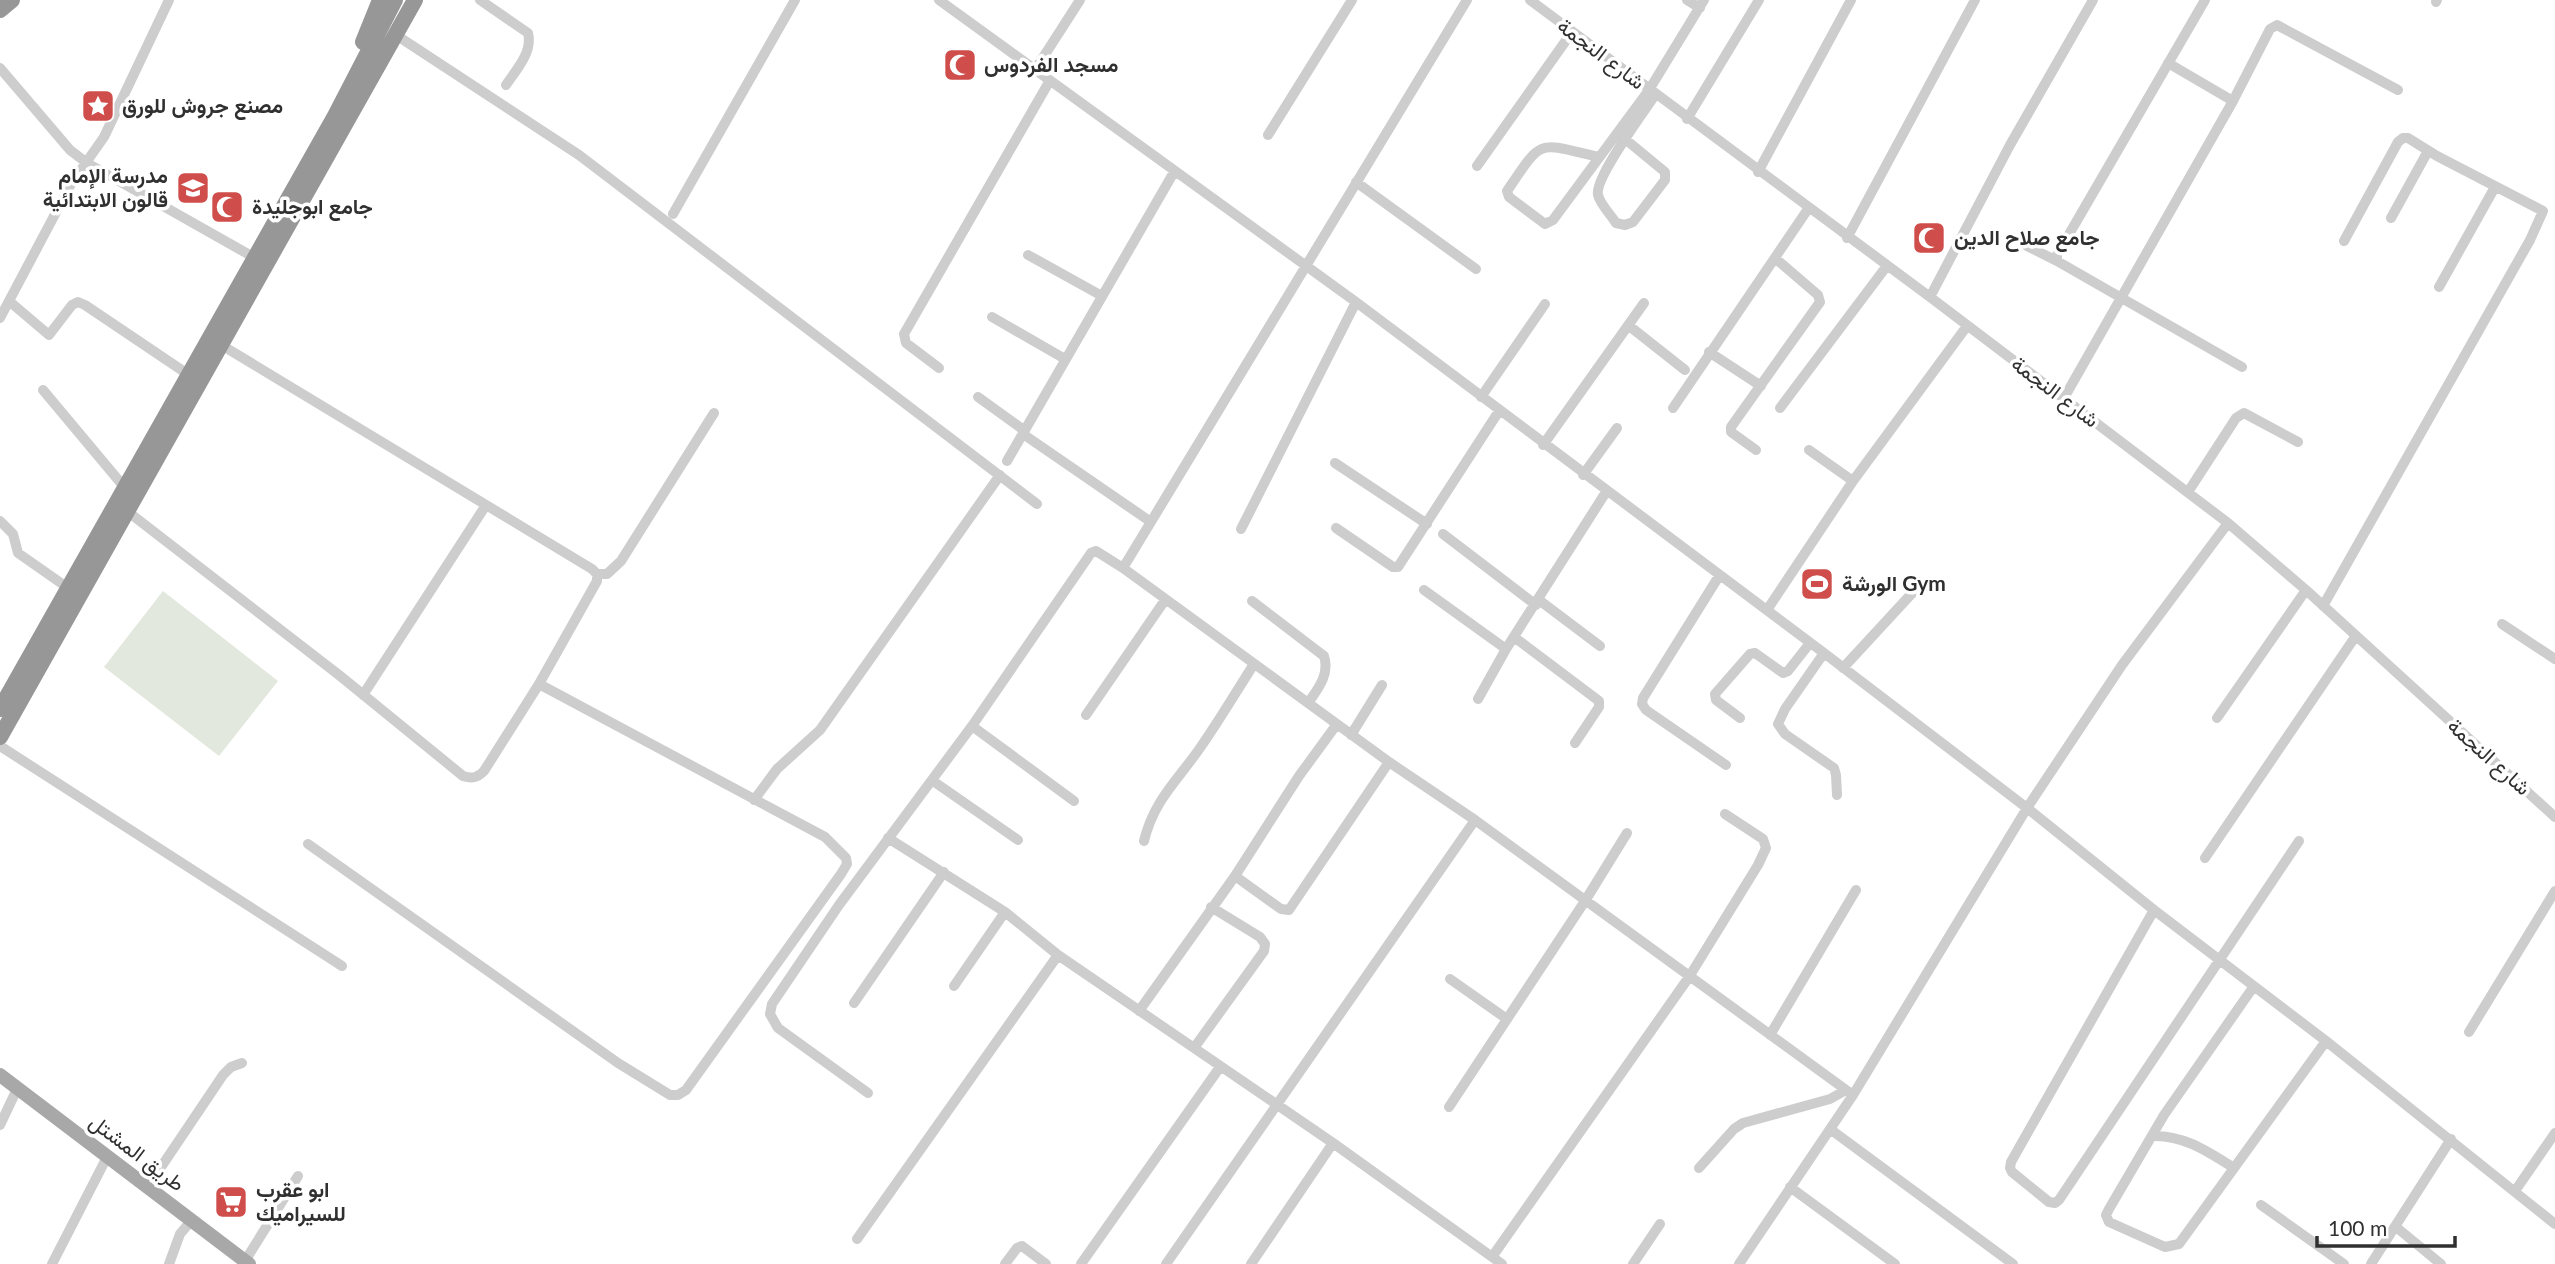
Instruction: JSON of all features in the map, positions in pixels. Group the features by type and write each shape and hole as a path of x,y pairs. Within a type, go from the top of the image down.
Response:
{"highway":[{"path":"0,10 12,0"},
{"path":"316,150 322,127 380,0"},
{"path":"0,737 127,511 215,342 255,258 354,82 395,0"},
{"path":"1,705 189,374 215,342 417,2"}],"main road":[{"name":"طريق المشتل","path":"0,1075 247,1263"}],"street":[{"path":"0,318 71,184 104,137 169,0"},
{"path":"480,0 528,33 528,49 506,85"},
{"path":"673,214 795,0"},
{"path":"939,0 1356,302 1543,445 1824,653 2326,1041 2555,1224"},
{"path":"1035,70 1080,0"},
{"path":"1268,135 1352,0"},
{"path":"1123,568 1467,0"},
{"name":"شارع النجمة","path":"1530,0 1758,172 1930,297 2228,523 2553,810"},
{"path":"1625,139 1658,164 1665,172 1665,180 1633,222 1625,225 1616,223 1598,197 1598,185 1702,4 1687,0"},
{"path":"1687,119 1759,0"},
{"path":"1758,172 1851,0"},
{"path":"1847,238 1975,0"},
{"path":"1930,297 2010,145 2093,0"},
{"path":"2057,261 2057,255 2205,0"},
{"path":"2064,398 2233,101 2270,29 2277,25 2398,90"},
{"path":"1477,166 1572,32"},
{"path":"396,35 579,155 1037,504"},
{"path":"2168,63 2233,101"},
{"path":"0,68 70,150 87,163 255,258"},
{"path":"939,368 906,343 904,334 1049,82"},
{"path":"1598,157 1553,146 1541,147 1507,191 1509,197 1548,224 1598,157 1652,92"},
{"path":"2323,606 2543,211 2408,138 2403,138 2398,142 2344,241"},
{"path":"2391,218 2428,151"},
{"path":"1007,461 1174,172"},
{"path":"1356,182 1476,269"},
{"path":"2439,287 2495,187"},
{"path":"1673,408 1808,209"},
{"path":"2027,246 2185,332 2242,367"},
{"path":"1027,255 1102,296"},
{"path":"1756,450 1731,432 1731,427 1821,302 1818,295 1775,258"},
{"path":"1780,408 1886,267"},
{"path":"9,301 49,335 54,332 72,305 78,302 189,374"},
{"path":"1241,529 1356,302"},
{"path":"1543,445 1644,303"},
{"path":"1481,397 1545,304"},
{"path":"992,317 1065,359"},
{"path":"1628,326 1685,370"},
{"path":"1767,610 1853,481 1967,326"},
{"path":"215,342 597,574 607,574 621,561 714,413"},
{"path":"1709,352 1760,386"},
{"path":"43,390 125,488"},
{"path":"978,397 1151,522"},
{"path":"1336,528 1398,568 1499,411"},
{"path":"2188,492 2236,418 2244,413 2298,442"},
{"path":"1583,475 1617,428"},
{"path":"1809,450 1853,481"},
{"path":"1335,463 1427,524"},
{"path":"754,800 777,769 820,730 1000,475"},
{"path":"1478,699 1506,649 1606,492"},
{"path":"363,695 486,505"},
{"path":"127,511 470,779 484,772 539,684 597,581 597,574"},
{"path":"0,522 13,534 18,553 68,588"},
{"path":"1739,1264 1830,1129 1849,1092 2027,808 2122,665 2228,523"},
{"path":"1443,534 1600,646"},
{"path":"868,1093 778,1028 770,1014 772,1004 839,905 933,781 1091,553 1096,551 1389,762 1475,820 1849,1092"},
{"path":"1719,576 1643,698 1642,704 1646,710 1726,765"},
{"path":"1424,590 1506,649"},
{"path":"1843,668 1915,590"},
{"path":"2217,718 2306,590"},
{"path":"1086,715 1165,600"},
{"path":"1252,601 1324,656 1326,661 1323,681 1308,703"},
{"path":"2502,624 2555,659"},
{"path":"2205,859 2355,637"},
{"path":"1514,638 1599,701 1575,744"},
{"path":"1740,718 1716,700 1715,694 1749,654 1755,653 1783,673 1788,671 1810,643"},
{"path":"1824,653 1785,709 1778,724 1785,734 1834,768 1836,795"},
{"path":"1144,841 1152,816 1164,794 1200,748 1254,664"},
{"path":"308,844 575,1034 663,1091 678,1095 694,1080 847,864 846,858 840,849 825,837 539,684"},
{"path":"1351,735 1382,685"},
{"path":"1139,1011 1235,876 1299,776 1337,724"},
{"path":"972,726 1073,801"},
{"path":"0,746 342,967"},
{"path":"1235,876 1281,909 1289,910 1389,762"},
{"path":"933,781 1018,840"},
{"path":"888,838 1005,912 1058,955 1333,1143 1497,1261 1689,977 1741,895 1766,848 1763,839 1725,814"},
{"path":"1167,1264 1475,820"},
{"path":"1449,1107 1627,833"},
{"path":"2154,910 2011,1162 2012,1172 2049,1202 2055,1203 2059,1200 2299,841"},
{"path":"855,1003 944,872"},
{"path":"1770,1035 1856,890"},
{"path":"2469,1032 2555,891"},
{"path":"1194,1048 1264,951 1265,943 1260,937 1211,907"},
{"path":"954,986 1005,912"},
{"path":"858,1238 1058,955"},
{"path":"1450,979 1507,1019"},
{"path":"2254,986 2152,1136 2106,1215 2109,1222 2165,1247 2179,1244 2326,1041"},
{"path":"147,1188 223,1074 242,1063"},
{"path":"1081,1264 1220,1067"},
{"path":"0,1125 17,1089"},
{"path":"1699,1168 1742,1123 1849,1092"},
{"path":"1830,1129 2013,1264"},
{"path":"2515,1191 2555,1133"},
{"path":"2152,1136 2171,1136 2188,1142 2234,1168"},
{"path":"2371,1264 2451,1139"},
{"path":"1251,1264 1333,1143"},
{"path":"52,1264 107,1157"},
{"path":"247,1263 298,1176"},
{"path":"1790,1188 1895,1264"},
{"path":"2261,1205 2344,1264"},
{"path":"169,1264 180,1234 191,1221"},
{"path":"1633,1264 1660,1224"},
{"path":"2396,1227 2441,1264"},
{"path":"1005,1264 1020,1246 1046,1264"}],"shaded area":[{"path":"163,591 278,681 219,756 104,667"}],"place":[{"name":"مسجد الفردوس","path":"960,65"},
{"name":"مصنع جروش للورق","path":"98,106"},
{"name":"مدرسة الإمام قالون الابتدائية","path":"193,188"},
{"name":"جامع ابوجليدة","path":"227,207"},
{"name":"جامع صلاح الدين","path":"1929,238"},
{"name":"الورشة Gym","path":"1817,584"},
{"name":"ابو عقرب للسيراميك","path":"231,1202"}]}
